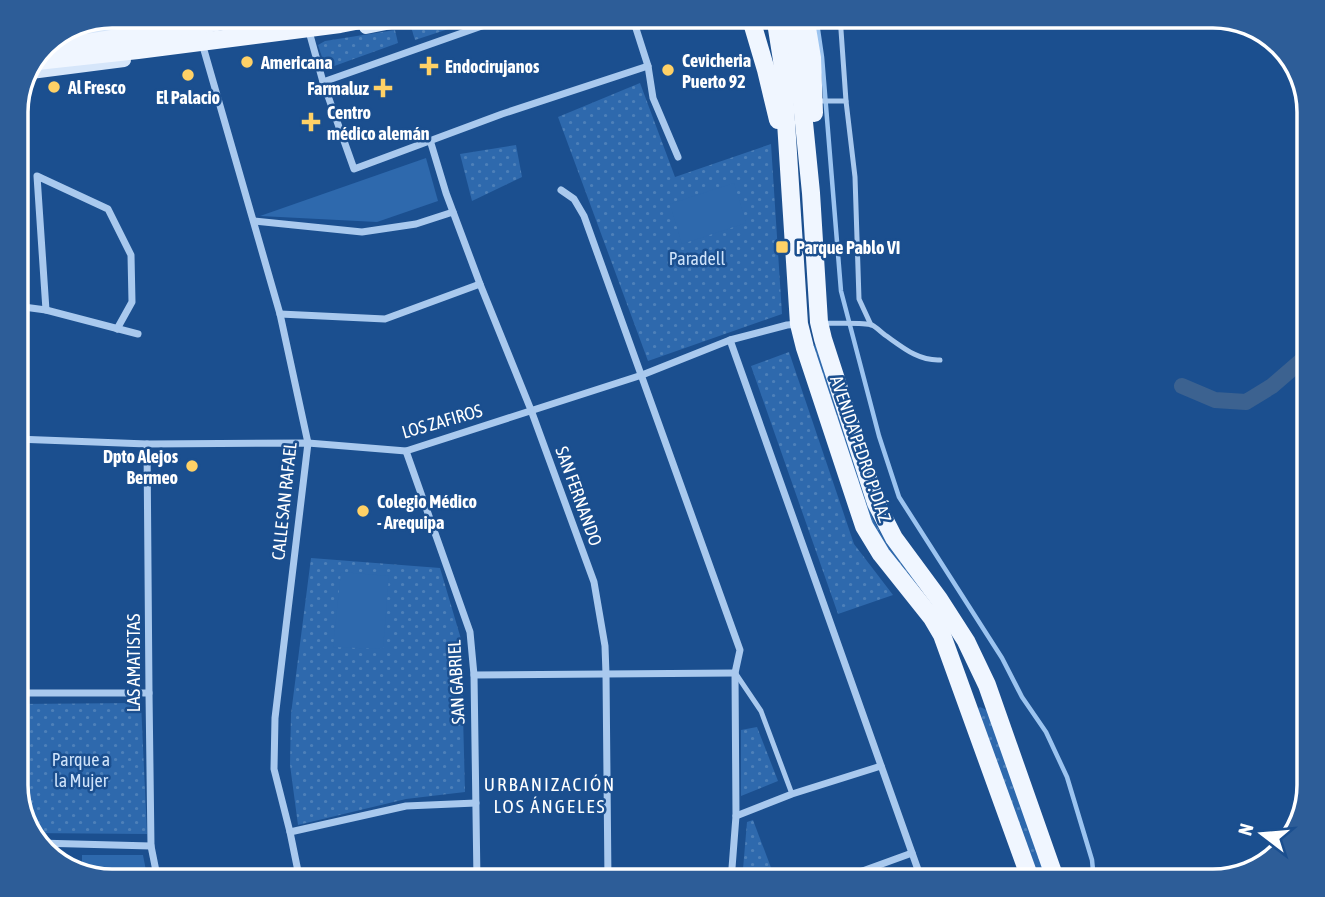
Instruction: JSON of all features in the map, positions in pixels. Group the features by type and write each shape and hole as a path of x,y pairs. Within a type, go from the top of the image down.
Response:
{"main road":[{"path":"60,47 180,28"},
{"path":"46,60 303,28"},
{"path":"39,71 358,28"},
{"path":"754,28 788,161"},
{"path":"777,28 782,60 788,161"},
{"path":"793,28 811,193"},
{"path":"807,28 816,101 811,193"},
{"name":"AVENIDA PEDRO P. DÍAZ","path":"788,161 799,324 864,526 881,554 932,618 942,635 1027,869"},
{"name":"AVENIDA PEDRO P. DÍAZ","path":"811,193 827,324 877,503 894,538 957,625 984,678 1052,869"},
{"path":"961,686 984,678"}],"street":[{"path":"323,82 474,28"},
{"path":"636,28 648,66 653,98 678,157"},
{"path":"310,35 323,82 354,169 502,114 648,66"},
{"name":"CALLE SAN RAFAEL","path":"204,50 280,314 308,443 275,718 274,769 298,869"},
{"name":"SAN FERNANDO","path":"430,140 453,212 531,410 594,582 605,646 608,869"},
{"path":"46,310 37,176 108,209 131,255 132,302 117,329"},
{"path":"561,190 574,199 584,216 740,650 735,673 736,816 732,869"},
{"path":"254,221 362,232 416,224 453,212"},
{"path":"280,314 385,319 480,284"},
{"path":"28,308 138,334"},
{"name":"LOS ZAFIROS","path":"28,439 147,444 308,443 406,450 642,375 730,340 786,325 827,324"},
{"path":"730,340 918,869"},
{"name":"LAS AMATISTAS","path":"147,444 151,846 156,869"},
{"name":"SAN GABRIEL","path":"406,450 470,632 474,676 477,869"},
{"path":"474,676 735,673"},
{"path":"28,693 149,693"},
{"path":"736,816 792,794 881,766"},
{"path":"290,832 405,806 476,803"},
{"path":"52,843 151,846"},
{"path":"868,869 912,853"}],"lane":[{"path":"841,28 855,177 859,299 872,325 906,350 918,356 940,360"},
{"path":"816,101 846,101"},
{"path":"827,324 872,325"},
{"path":"735,673 761,711 792,794"}],"green space":[{"path":"411,28 452,28 415,40"},
{"path":"395,30 398,43 326,69 318,45 325,41"},
{"name":"Paradell","path":"640,83 675,177 771,144 782,314 648,361 558,117"},
{"path":"516,145 522,177 472,201 460,154"},
{"path":"426,158 438,201 377,222 260,216"},
{"path":"734,183 746,223 682,244 670,204"},
{"path":"816,345 872,517 887,544 919,586 917,588 885,546 870,519 810,346"},
{"path":"789,352 854,544 893,595 838,614 751,366"},
{"path":"311,558 440,568 461,639 465,792 406,799 298,825 290,765 291,714"},
{"path":"341,572 389,576 383,649 333,647"},
{"name":"Parque a la Mujer","path":"141,703 147,834 44,833 32,812 28,790 28,704"},
{"path":"980,707 989,711 1044,869 1034,869 977,709"},
{"path":"757,727 778,781 741,796 741,730"},
{"path":"753,820 771,869 743,869 747,822"},
{"path":"82,855 143,855 146,869 101,868 82,863"}],"waterway":[{"path":"818,28 841,291 879,436 899,497 1046,732 1067,777 1093,869"},
{"path":"1182,386 1215,400 1246,402 1272,386 1297,364"}],"place":[{"name":"Americana","path":"247,62"},
{"name":"Endocirujanos","path":"429,66"},
{"name":"Cevicheria Puerto 92","path":"668,70"},
{"name":"El Palacio","path":"188,75"},
{"name":"Al Fresco","path":"54,87"},
{"name":"Farmaluz","path":"383,88"},
{"name":"Centro médico alemán","path":"311,122"},
{"name":"Parque Pablo VI","path":"782,247"},
{"name":"Dpto Alejos Bermeo","path":"192,466"},
{"name":"Colegio Médico - Arequipa","path":"363,511"}],"district":[{"name":"URBANIZACIÓN LOS ÁNGELES","path":"550,795"}]}
